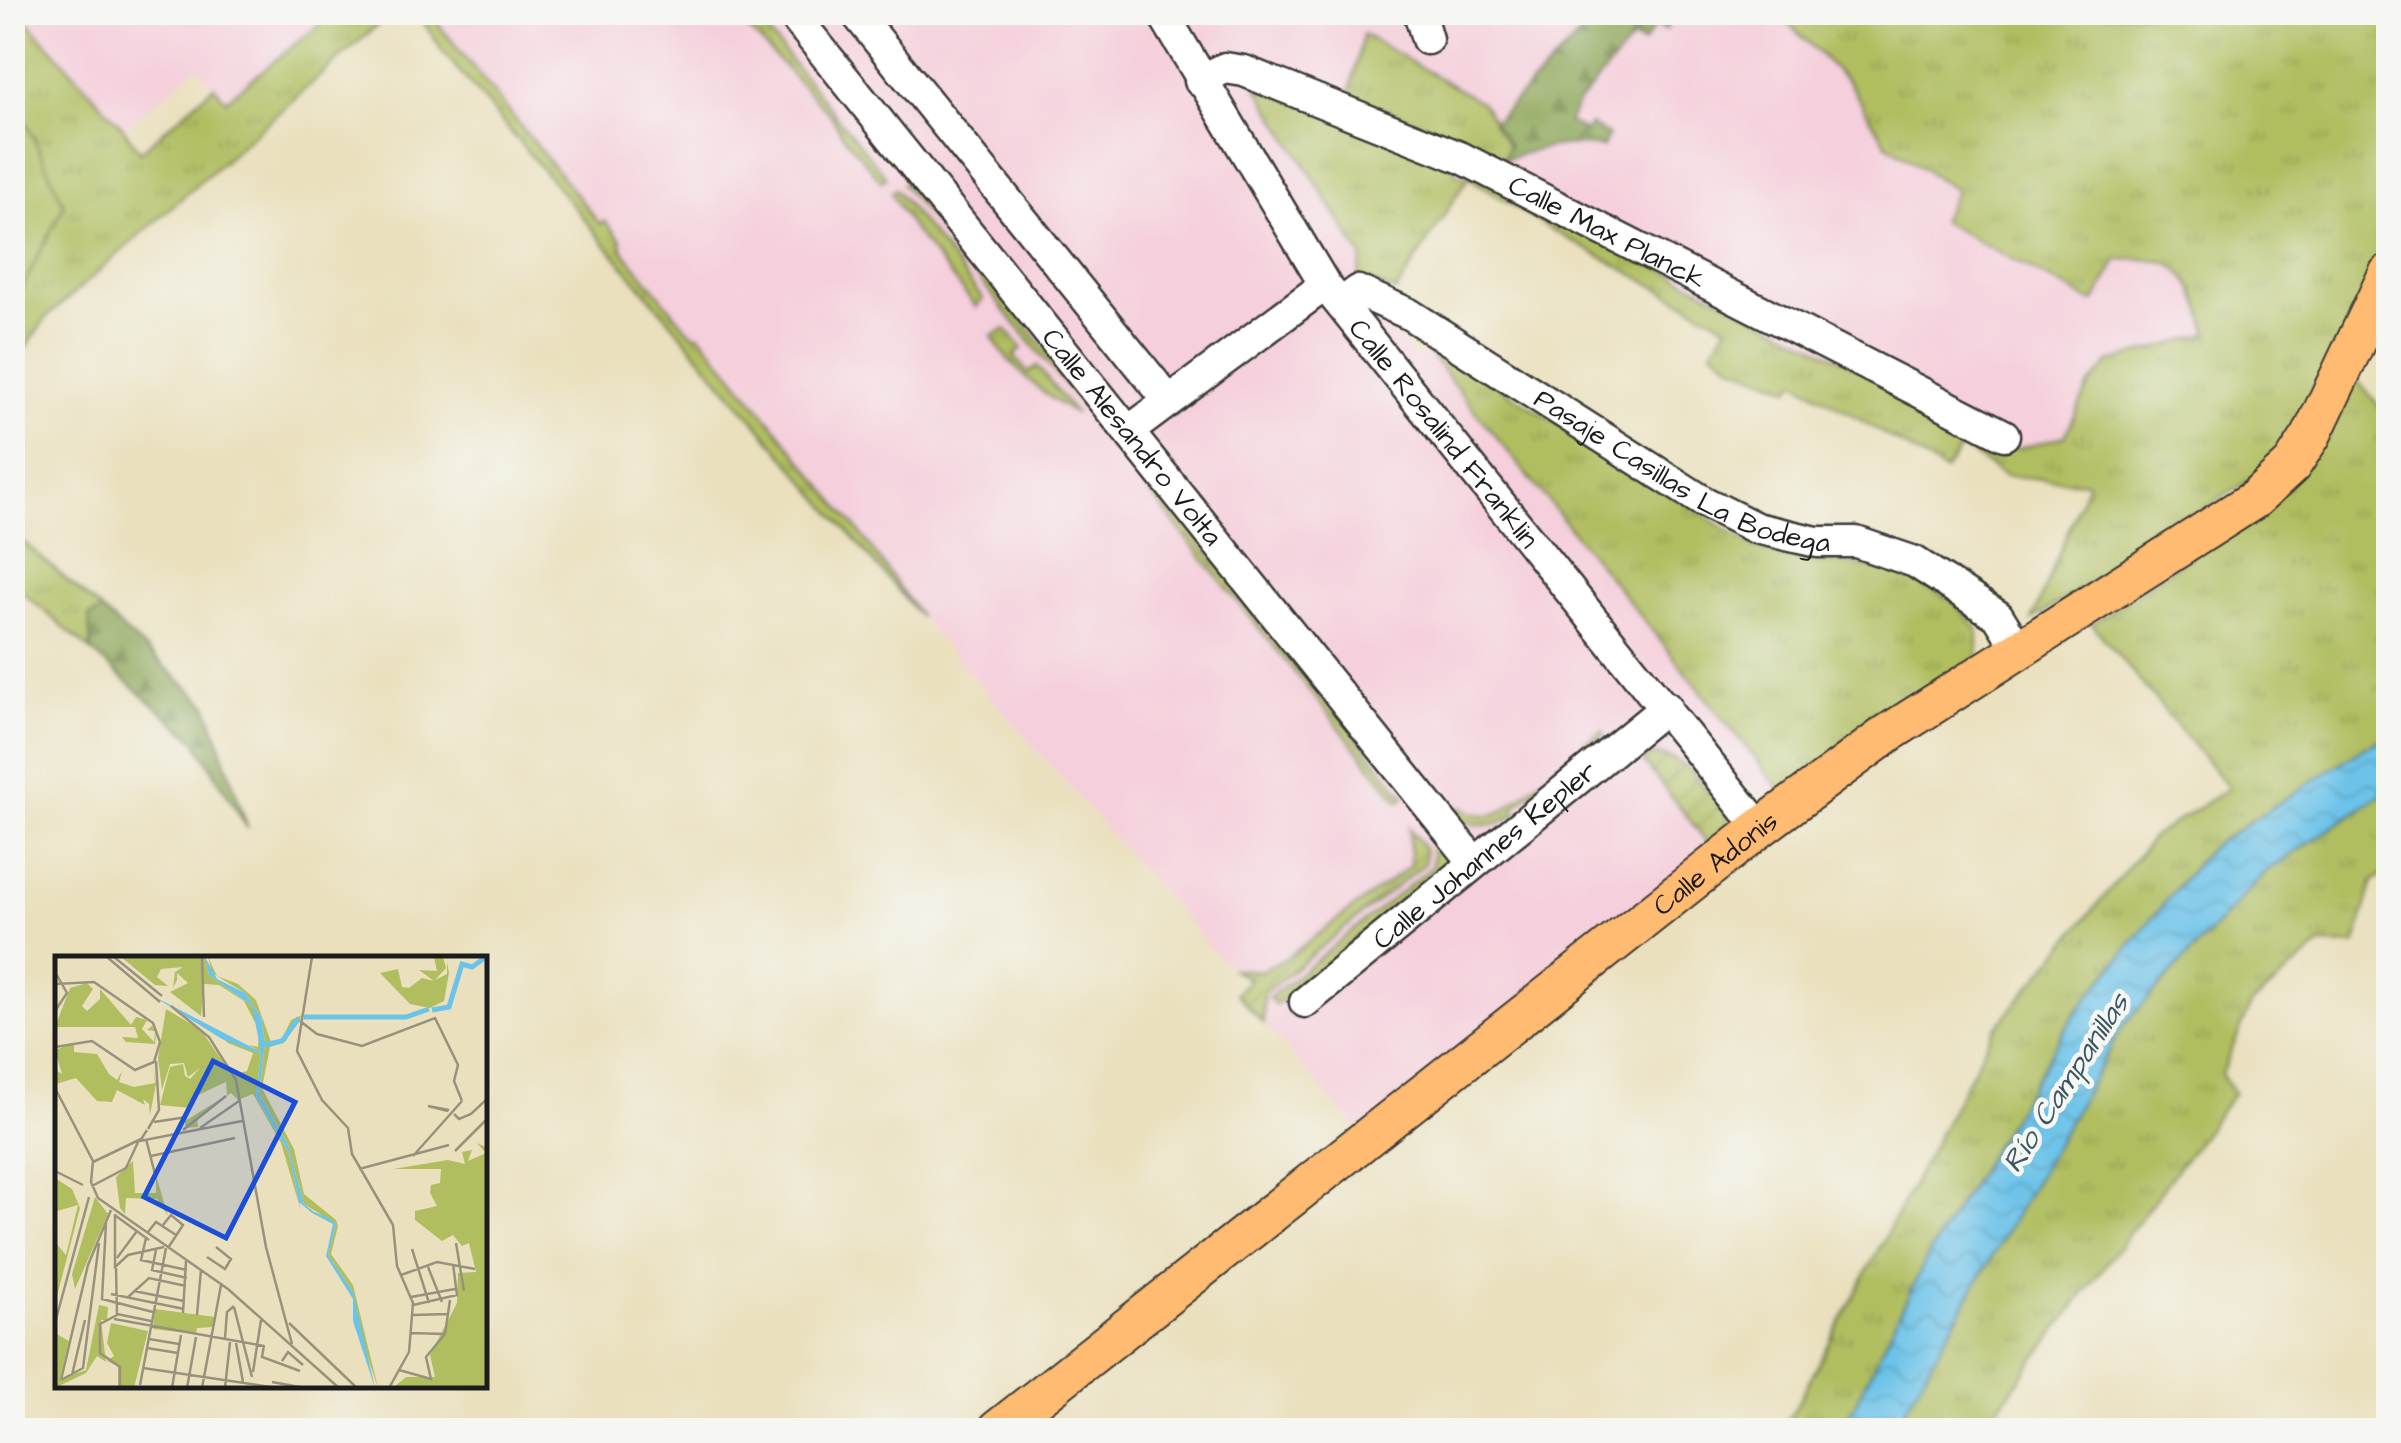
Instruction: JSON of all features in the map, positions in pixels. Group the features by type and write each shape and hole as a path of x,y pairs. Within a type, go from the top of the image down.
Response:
{"main road":[{"name":"Calle Adonis","path":"997,1430 1760,828 1887,734 2255,498 2292,465 2311,436 2388,274"}],"street":[{"name":"Calle Alesandro Volta","path":"791,12 1474,862"},
{"name":"Calle Alesandro Volta","path":"855,12 1168,400"},
{"name":"Calle Rosalind Franklin","path":"1162,12 1200,81 1333,295 1760,828"},
{"name":"Calle Max Planck","path":"1200,81 1225,68 1244,71 1462,158 2004,435"},
{"name":"Pasaje Casillas La Bodega","path":"1333,295 1358,291 1409,314 1704,502 1756,528 1817,542 1856,542 1916,562 1998,616 2019,650"},
{"path":"1130,431 1168,400 1333,295"},
{"name":"Calle Johannes Kepler","path":"1305,1002 1666,707"}],"shaded area":[{"path":"20,13 332,13 225,100 197,67 124,129"},
{"path":"397,13 2388,13 2388,254 2088,482 2004,476 1962,447 1723,325 1548,228 1467,177 1380,313 1414,358 1438,348 1753,546 1792,559 1851,564 1899,574 1978,629 1783,793 1762,794 1746,783 1724,801 1731,816 1727,834 1359,1130 1236,993 1248,980 1220,959 920,617 443,52 421,18 408,26"}],"green space":[{"path":"13,13 20,13 140,152 214,86 226,100 334,13 391,13 47,317 13,366 13,306 64,205 13,93"},
{"path":"427,13 443,13 438,16 439,25 600,224 605,221 621,240 622,249 685,326 695,335 700,334 859,531 920,617 443,52 421,18"},
{"path":"733,13 752,13 886,177 881,181 832,117"},
{"path":"1635,13 1674,13 1665,30 1655,25 1643,44 1633,39 1580,101 1568,122 1586,132 1590,125 1608,135 1603,147 1552,147 1503,160 1509,146 1493,123 1588,27"},
{"path":"1763,13 2388,13 2388,254 2287,456 2032,620 2088,482 2004,476 1962,447 1945,471 1796,381 1790,388 1734,366 1712,350 1728,326 1548,228 1468,177 1396,292 1358,277 1363,258 1257,87 1449,162 1456,173 1467,177 1471,172 2019,449 2065,436 2089,386 2110,362 2208,334 2193,290 2170,265 2155,260 2118,259 2095,301 2090,301 1941,221 1956,191 1886,143 1849,83 1785,20"},
{"path":"1363,34 1482,103 1509,146 1503,160 1491,154 1484,158 1469,150 1461,137 1349,97"},
{"path":"13,93 64,205 12,306"},
{"path":"908,179 1089,403 1083,407 902,184"},
{"path":"895,189 983,299 976,307 910,226 891,193"},
{"path":"1006,329 1022,348 1014,356 1028,373 1037,366 1075,414 1017,369 998,346 992,336"},
{"path":"1438,348 1753,546 1792,559 1851,564 1899,574 1951,599 1978,629 1978,657 1783,793 1428,352"},
{"path":"2354,377 2388,416 2388,737 2365,747 2208,849 2074,1015 1929,1254 1842,1430 1778,1430 1793,1412 1994,1030 2154,836 2229,788 2092,624 2288,488"},
{"path":"1140,468 1405,797 1399,801 1134,473"},
{"path":"12,532 102,611 89,617 91,651 13,584"},
{"path":"102,611 207,704 248,829 195,740 91,651 89,617"},
{"path":"1602,730 1605,734 1514,808 1518,814 1486,825 1470,823 1454,814 1461,807 1482,815 1503,811"},
{"path":"1652,755 1683,764 1719,804 1724,801 1728,827 1711,847 1642,760"},
{"path":"2388,790 2388,871 2373,881 2355,945 2322,944 2251,1005 2221,1074 2234,1093 1982,1430 1893,1430 2123,1026 2266,872"},
{"path":"1409,828 1425,850 1424,864 1264,993 1263,1023 1236,993 1249,980 1233,969 1261,971 1289,956 1410,866"},
{"path":"1434,828 1446,861 1441,874 1429,885 1424,881 1276,1005 1269,998 1432,867 1432,844 1426,835"}],"water":[{"name":"Río Campanillas","path":"2388,737 2388,790 2266,872 2123,1026 1893,1430 1842,1430 1929,1254 2074,1015 2208,849 2365,747"}]}
